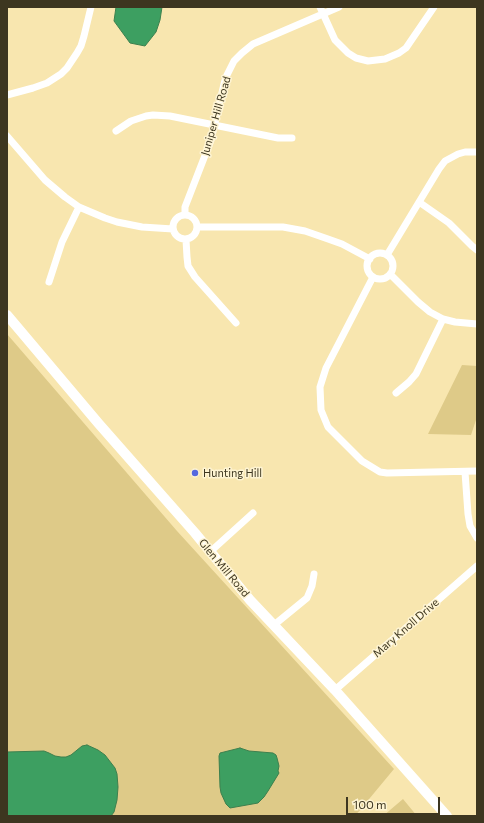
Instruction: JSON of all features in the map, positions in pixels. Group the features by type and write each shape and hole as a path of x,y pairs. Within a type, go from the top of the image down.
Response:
{"main road":[{"name":"Glen Mill Road","path":"7,315 250,600 335,690 447,816"}],"street":[{"path":"7,95 46,83 61,74 67,68 81,46 91,7"},
{"name":"Juniper Hill Road","path":"185,215 185,207 211,140 226,77 234,61 253,44 321,10 338,7"},
{"path":"321,10 334,40 348,54 368,61 385,59 406,48 434,7"},
{"path":"116,131 131,121 153,115 170,116 278,138 292,138"},
{"path":"7,136 45,180 79,207 105,218 131,226 173,229"},
{"path":"387,255 439,169 446,161 458,154 465,152 477,152"},
{"path":"419,202 449,223 477,250"},
{"path":"49,282 62,242 79,207"},
{"path":"181,215 192,217 197,223 198,227 193,237 186,240 179,238 173,229 174,221 181,215"},
{"path":"198,227 283,227 305,231 342,244 370,259"},
{"path":"186,240 186,257 188,266 195,277 236,323"},
{"path":"379,254 387,255 392,262 392,271 388,277 380,279 373,277 370,274 368,267 370,259 372,256 379,254"},
{"path":"390,274 430,312 443,319 455,322 477,324"},
{"path":"373,277 326,368 320,387 321,410 328,427 362,461 380,472 477,471"},
{"path":"396,393 416,374 443,319"},
{"path":"465,472 470,526 477,538"},
{"path":"210,552 253,513"},
{"name":"Mary Knoll Drive","path":"335,690 477,566"},
{"path":"274,625 307,598 312,586 314,574"}],"shaded area":[{"path":"116,7 162,7 156,32 145,46 130,43 114,21"},
{"path":"7,334 177,531 394,769 355,816 7,816"},
{"path":"462,365 477,366 477,417 471,435 428,434"},
{"path":"87,745 105,755 115,768 118,787 117,800 114,812 111,816 7,816 7,752 44,751 55,756 66,757 82,746"},
{"path":"240,748 249,751 273,753 277,758 279,773 264,797 258,803 230,808 226,804 221,793 219,756 220,753"},
{"path":"403,799 417,816 383,816"}],"place":[{"name":"Hunting Hill","path":"195,473"}]}
